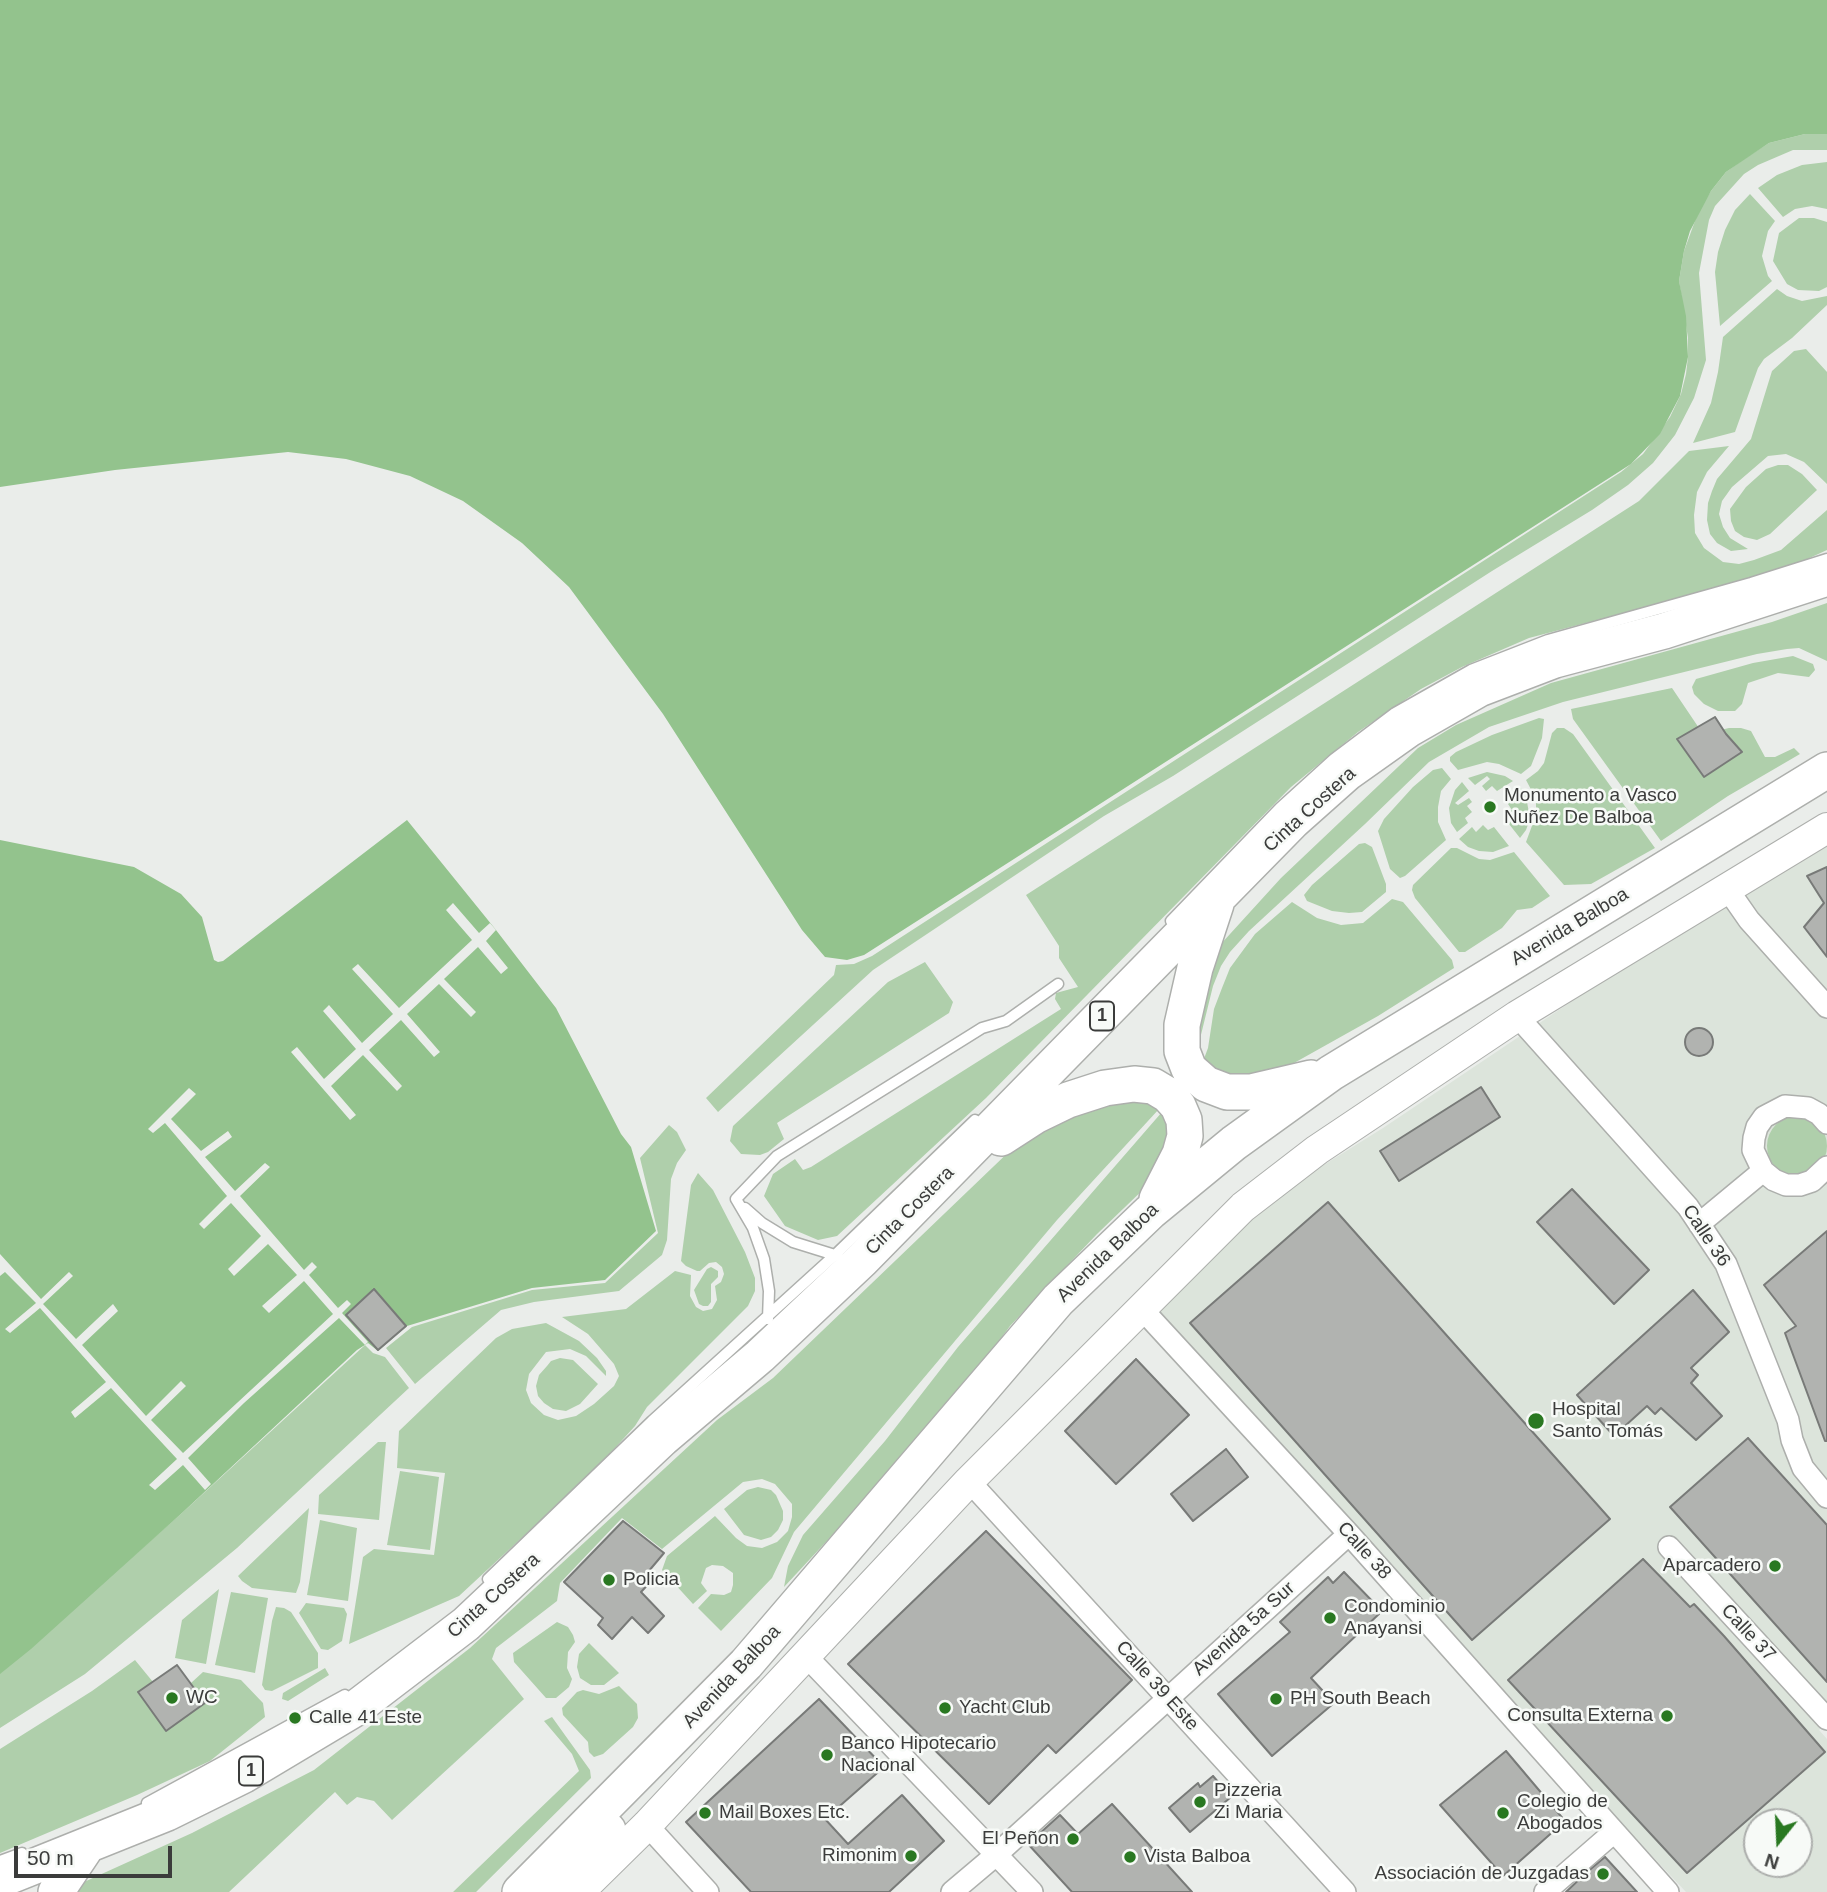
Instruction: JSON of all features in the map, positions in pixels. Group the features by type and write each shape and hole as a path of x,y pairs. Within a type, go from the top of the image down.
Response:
{"highway":[{"name":"Cinta Costera","path":"0,1881 167,1813 244,1775 356,1708 466,1624 662,1439 760,1356 848,1258 953,1168 1293,821 1347,774 1409,729 1479,688 1555,660 1664,631 1827,578"},
{"name":"Avenida Balboa","path":"520,1892 696,1717 783,1622 1058,1300 1150,1212 1234,1143 1331,1073 1827,769"},
{"path":"1218,897 1195,968 1182,1025 1182,1052 1189,1069 1206,1084 1227,1092 1251,1092 1331,1073"},
{"path":"953,1168 1035,1116 1068,1100 1105,1088 1134,1084 1153,1086 1168,1095 1178,1106 1184,1120 1185,1136 1180,1154 1150,1212"},
{"path":"562,1892 696,1717"},
{"path":"56,1892 87,1846"}],"main road":[{"name":"Avenida Balboa","path":"579,1892 647,1825 969,1481 1253,1199 1317,1150 1517,1016 1827,828"}],"street":[{"path":"1726,887 1749,920 1827,1007"},
{"name":"Calle 36","path":"1517,1016 1688,1207 1699,1224 1731,1275 1788,1420 1792,1440 1803,1468 1827,1497"},
{"path":"1827,1123 1819,1114 1797,1105 1785,1105 1764,1117 1757,1127 1753,1150 1763,1171 1773,1180 1786,1185 1800,1185 1812,1181 1827,1167"},
{"path":"1699,1224 1763,1171"},
{"name":"Calle 38","path":"1141,1308 1349,1534 1668,1892"},
{"name":"Calle 39 Este","path":"969,1481 1345,1892"},
{"name":"Avenida 5a Sur","path":"952,1892 1349,1534"},
{"name":"Calle 37","path":"1669,1547 1827,1719"},
{"path":"806,1656 1032,1892"},
{"path":"647,1825 708,1892"},
{"path":"1545,1892 1614,1832"}],"lane":[{"path":"1160,933 1232,856 1334,759 1395,713 1471,670 1548,640 1827,559"},
{"path":"736,1199 776,1156 982,1028 1006,1021 1058,984"},
{"path":"484,1584 652,1421 768,1315 848,1258 987,1108"},
{"path":"736,1199 762,1223 793,1242 848,1258"},
{"path":"736,1199 753,1228 764,1259 769,1291 768,1315 760,1356"},
{"path":"132,1809 221,1764 355,1687"},
{"path":"0,1861 35,1848"}],"shaded area":[{"path":"0,0 1827,0 1827,134 1805,134 1769,143 1726,172 1711,191 1690,231 1679,281 1686,316 1688,357 1680,396 1660,434 1631,464 864,955 847,960 825,957 802,930 663,714 569,587 522,543 463,501 410,476 346,459 288,452 115,470 0,487"},
{"path":"1805,134 1827,134 1827,150 1793,150 1758,165 1744,174 1715,206 1709,220 1699,273 1706,360 1694,398 1675,435 1653,463 1628,485 1592,510 1173,776 1104,816 873,970 718,1112 706,1098 834,975 836,965 854,964 872,956 1621,472 1643,454 1670,417 1681,394 1686,374 1688,338 1679,281 1684,251 1699,210 1726,172 1744,159 1769,143"},
{"path":"1827,162 1827,209 1812,206 1795,209 1783,217 1758,188 1777,175 1802,165"},
{"path":"1750,194 1775,221 1768,231 1762,256 1772,281 1720,326 1715,272 1718,252 1735,210"},
{"path":"1799,218 1814,218 1827,222 1827,287 1819,291 1798,290 1787,284 1773,261 1779,233"},
{"path":"1777,289 1802,301 1827,296 1827,305 1792,338 1764,359 1758,368 1735,432 1693,443 1711,403 1723,337"},
{"path":"1806,349 1827,372 1827,484 1804,462 1786,454 1768,456 1732,487 1722,501 1719,514 1723,527 1730,538 1748,549 1731,551 1717,543 1710,534 1707,520 1712,491 1717,479 1751,439 1772,371 1794,351"},
{"path":"1729,446 1707,472 1697,492 1695,533 1704,548 1723,562 1739,564 1754,560 1781,550 1827,510 1827,550 1803,561 1722,587 1529,638 1462,667 1421,689 1358,732 1291,787 986,1098 837,1236 818,1240 785,1226 764,1196 773,1174 795,1159 803,1170 811,1167 1061,1009 1055,999 1056,993 1078,987 1059,958 1059,946 1026,895 1639,501 1689,451"},
{"path":"1788,465 1802,474 1817,490 1770,534 1757,540 1744,537 1735,531 1730,509 1746,487 1766,469"},
{"path":"1827,603 1827,661 1799,648 1787,649 1563,702 1489,727 1429,762 1230,952 1213,986 1196,1055 1195,1028 1220,945 1281,878 1418,748 1456,725 1551,683 1772,622"},
{"path":"1793,656 1813,664 1815,670 1809,677 1778,673 1748,683 1742,704 1735,711 1718,711 1704,704 1694,694 1692,687 1696,679 1753,663"},
{"path":"1672,688 1703,734 1741,728 1751,731 1765,757 1775,757 1794,748 1800,754 1728,796 1661,841 1573,719 1571,709"},
{"path":"1539,718 1544,719 1542,738 1531,766 1521,774 1499,764 1487,762 1458,770 1450,761 1450,757 1456,752"},
{"path":"1557,728 1564,728 1573,734 1655,848 1591,884 1564,885 1526,842 1536,815 1536,799 1526,780 1544,763 1552,733"},
{"path":"1442,768 1451,779 1441,791 1438,807 1438,822 1446,840 1400,878 1390,869 1378,831 1384,819 1413,787 1433,770"},
{"path":"1487,772 1505,776 1513,781 1497,791 1492,786 1486,791 1482,786 1490,779 1487,776 1475,785 1468,778"},
{"path":"1462,782 1469,791 1455,803 1458,805 1469,798 1472,802 1467,806 1472,812 1465,818 1468,823 1457,832 1451,823 1449,808 1455,790"},
{"path":"1520,787 1526,796 1530,819 1520,838 1509,824 1511,820 1507,814 1512,810 1508,804 1514,798 1512,794"},
{"path":"407,820 556,1008 621,1134 631,1147 656,1231 605,1280 532,1288 407,1326 378,1351 368,1343 357,1350 182,1513 0,1674 0,840 134,867 181,894 202,917 214,960 218,962 223,961"},
{"path":"1483,825 1488,830 1494,827 1509,846 1493,852 1479,851 1468,847 1459,839 1472,827 1476,832"},
{"name":"Hospital Santo Tomás","path":"1827,838 1827,1723 1819,1730 1827,1739 1827,1892 1686,1892 1349,1534 1141,1308 1247,1213 1383,1128 1599,983"},
{"path":"1365,843 1372,847 1386,884 1386,892 1362,912 1332,911 1307,901 1304,895 1312,885 1359,844"},
{"path":"1451,848 1457,848 1479,859 1490,860 1514,852 1550,896 1532,908 1517,910 1502,928 1465,952 1459,952 1415,898 1412,890 1413,885"},
{"path":"1392,899 1403,902 1452,960 1454,968 1378,1016 1278,1072 1243,1081 1202,1064 1208,1048 1214,1009 1230,968 1255,934 1292,902 1317,918 1341,925 1363,923"},
{"path":"925,962 953,1002 949,1013 777,1123 784,1139 768,1152 760,1155 741,1154 730,1141 733,1126 888,982"},
{"path":"1141,1100 1159,1109 1057,1220 794,1532 772,1578 721,1631 698,1608 711,1594 724,1595 731,1592 733,1573 723,1566 712,1565 706,1568 701,1583 707,1591 693,1604 662,1570 667,1556 715,1516 747,1546 762,1548 777,1542 788,1531 792,1504 775,1484 762,1479 743,1482 662,1549 622,1518 560,1583 557,1601 496,1648 492,1659 524,1699 392,1820 374,1801 357,1797 347,1805 335,1792 229,1892 72,1892 84,1882 192,1833 314,1770 470,1648 717,1420 773,1378 1018,1143 1046,1124 1104,1104"},
{"path":"1162,1112 1171,1134 1151,1182 1097,1234 1010,1326 968,1384 784,1587 788,1566 803,1535 885,1441 958,1347"},
{"path":"1791,1116 1803,1116 1822,1129 1827,1146 1825,1158 1814,1171 1803,1176 1791,1176 1772,1163 1767,1152 1767,1140 1780,1121"},
{"path":"669,1125 677,1132 686,1150 671,1179 667,1240 662,1255 619,1291 534,1302 501,1310 415,1384 386,1348 412,1327 532,1290 605,1283 658,1233 640,1158"},
{"path":"698,1173 713,1190 745,1252 755,1278 755,1291 748,1306 647,1407 635,1426 596,1469 459,1596 349,1644 363,1557 374,1549 434,1555 445,1473 397,1468 399,1431 496,1338 512,1329 546,1323 579,1341 597,1358 606,1371 606,1376 586,1356 570,1349 546,1352 529,1374 526,1390 531,1403 544,1415 558,1420 576,1416 594,1404 614,1386 619,1376 614,1364 588,1334 562,1317 626,1309 675,1271 691,1275 690,1296 696,1307 703,1311 712,1309 717,1300 715,1286 721,1282 724,1274 722,1267 716,1262 709,1263 697,1271 681,1261 691,1185"},
{"path":"711,1267 718,1271 718,1277 711,1284 711,1302 708,1306 703,1306 699,1304 694,1290"},
{"path":"365,1345 373,1353 385,1357 409,1388 237,1548 85,1674 0,1728 0,1673 182,1513"},
{"path":"560,1358 573,1360 598,1384 580,1404 566,1411 553,1409 544,1403 538,1396 536,1386 539,1375 551,1361"},
{"path":"378,1442 386,1442 379,1520 318,1514 319,1495"},
{"path":"400,1471 439,1477 430,1550 387,1545"},
{"path":"758,1487 771,1490 783,1511 783,1520 778,1530 771,1537 761,1540 744,1535 724,1509 747,1490"},
{"path":"309,1508 300,1582 296,1593 252,1588 242,1581 238,1576"},
{"path":"320,1520 357,1528 348,1601 307,1595"},
{"path":"219,1589 206,1664 175,1658 182,1620"},
{"path":"231,1592 268,1598 255,1673 215,1665"},
{"path":"306,1603 344,1608 347,1614 342,1641 328,1650 321,1649 299,1613"},
{"path":"276,1607 291,1612 318,1653 318,1668 272,1691 265,1690 262,1685"},
{"path":"557,1622 568,1627 575,1642 568,1652 567,1668 572,1679 569,1687 556,1698 546,1698 514,1662 513,1653"},
{"path":"589,1643 619,1673 604,1685 591,1685 580,1678 577,1667 579,1654"},
{"path":"135,1660 153,1682 138,1693 166,1731 205,1703 191,1683 203,1672 241,1680 263,1703 265,1717 210,1761 0,1853 0,1749 92,1691"},
{"path":"325,1668 329,1675 288,1701 282,1699 283,1693"},
{"path":"619,1686 637,1704 638,1718 633,1727 603,1754 594,1757 589,1752 588,1742 563,1715 562,1708 577,1692 583,1690 599,1694"},
{"path":"552,1717 590,1770 591,1778 476,1892 453,1892 579,1771 572,1754 544,1721"}],"pier":[{"path":"453,903 479,933 490,923 496,930 486,941 508,968 501,974 478,947 444,979 476,1012 471,1017 439,984 407,1014 440,1052 434,1057 401,1020 369,1050 402,1086 397,1091 363,1055 331,1086 356,1115 350,1120 291,1052 297,1047 324,1079 356,1049 323,1011 329,1005 362,1043 393,1014 352,969 358,964 399,1008 472,940 446,910"},
{"path":"189,1088 196,1094 171,1119 201,1151 228,1131 232,1137 205,1157 235,1191 265,1163 270,1167 240,1196 304,1270 312,1262 317,1267 309,1275 338,1308 347,1300 351,1304 342,1313 368,1342 365,1345 339,1318 244,1403 188,1458 211,1484 205,1490 183,1465 155,1490 149,1485 177,1459 111,1388 75,1418 71,1412 106,1382 40,1308 10,1333 5,1329 36,1303 5,1272 0,1276 0,1254 41,1299 69,1272 73,1276 43,1304 76,1339 113,1304 118,1311 82,1345 146,1416 181,1381 186,1386 151,1420 183,1453 333,1314 304,1281 269,1313 262,1306 297,1275 268,1244 234,1276 228,1269 261,1236 231,1203 204,1229 199,1224 227,1196 165,1123 153,1133 148,1129"}],"building":[{"path":"1715,717 1742,752 1704,777 1677,739"},
{"path":"1827,867 1827,957 1804,927 1824,903 1807,876"},
{"path":"1699,1028 1709,1032 1713,1042 1709,1052 1699,1056 1689,1052 1685,1042 1689,1032"},
{"path":"1481,1087 1500,1117 1399,1181 1380,1151"},
{"path":"1572,1189 1649,1270 1614,1304 1537,1222"},
{"path":"1328,1202 1610,1519 1472,1640 1190,1323"},
{"path":"1827,1231 1825,1441 1785,1333 1796,1326 1764,1285"},
{"path":"374,1289 406,1326 378,1350 346,1315"},
{"path":"1693,1290 1729,1332 1691,1368 1698,1375 1691,1383 1722,1416 1696,1440 1661,1408 1655,1414 1647,1406 1614,1436 1577,1395"},
{"path":"1136,1359 1189,1415 1116,1484 1065,1431"},
{"name":"Aparcadero","path":"1748,1438 1827,1525 1827,1682 1670,1507"},
{"path":"1226,1449 1248,1477 1193,1521 1171,1494"},
{"name":"Policia","path":"623,1521 664,1553 648,1572 654,1578 641,1592 664,1616 648,1633 632,1617 612,1639 598,1625 603,1618 564,1582"},
{"path":"986,1531 1132,1680 1056,1753 1048,1745 989,1804 848,1664"},
{"name":"Consulta Externa","path":"1643,1559 1690,1607 1694,1604 1825,1752 1761,1808 1743,1808 1743,1824 1687,1873 1508,1680"},
{"path":"1344,1572 1379,1608 1376,1611 1379,1614 1311,1678 1334,1703 1272,1756 1218,1694 1290,1632 1280,1622 1328,1577 1333,1583"},
{"name":"WC","path":"177,1665 205,1703 166,1731 138,1692"},
{"path":"819,1699 884,1767 825,1819 848,1844 902,1795 944,1841 889,1892 751,1892 686,1822"},
{"name":"Colegio de Abogados","path":"1506,1751 1565,1821 1503,1876 1440,1805"},
{"name":"Pizzeria Zi Maria","path":"1213,1776 1231,1797 1190,1832 1169,1808 1198,1783 1200,1787"},
{"path":"1112,1804 1192,1892 1072,1892 1028,1844 1060,1815 1078,1834"},
{"name":"Associación de Juzgadas","path":"1605,1857 1637,1892 1566,1892 1586,1873"}],"place":[{"name":"Monumento a Vasco Nuñez De Balboa","path":"1490,807"},
{"name":"Hospital Santo Tomás","path":"1536,1421"},
{"name":"Aparcadero","path":"1775,1566"},
{"name":"Policia","path":"609,1580"},
{"name":"Condominio Anayansi","path":"1330,1618"},
{"name":"WC","path":"172,1698"},
{"name":"PH South Beach","path":"1276,1699"},
{"name":"Yacht Club","path":"945,1708"},
{"name":"Consulta Externa","path":"1667,1716"},
{"name":"Calle 41 Este","path":"295,1718"},
{"name":"Banco Hipotecario Nacional","path":"827,1755"},
{"name":"Pizzeria Zi Maria","path":"1200,1802"},
{"name":"Mail Boxes Etc.","path":"705,1813"},
{"name":"Colegio de Abogados","path":"1503,1813"},
{"name":"El Peñon","path":"1073,1839"},
{"name":"Rimonim","path":"911,1856"},
{"name":"Vista Balboa","path":"1130,1857"},
{"name":"Associación de Juzgadas","path":"1603,1874"}]}
